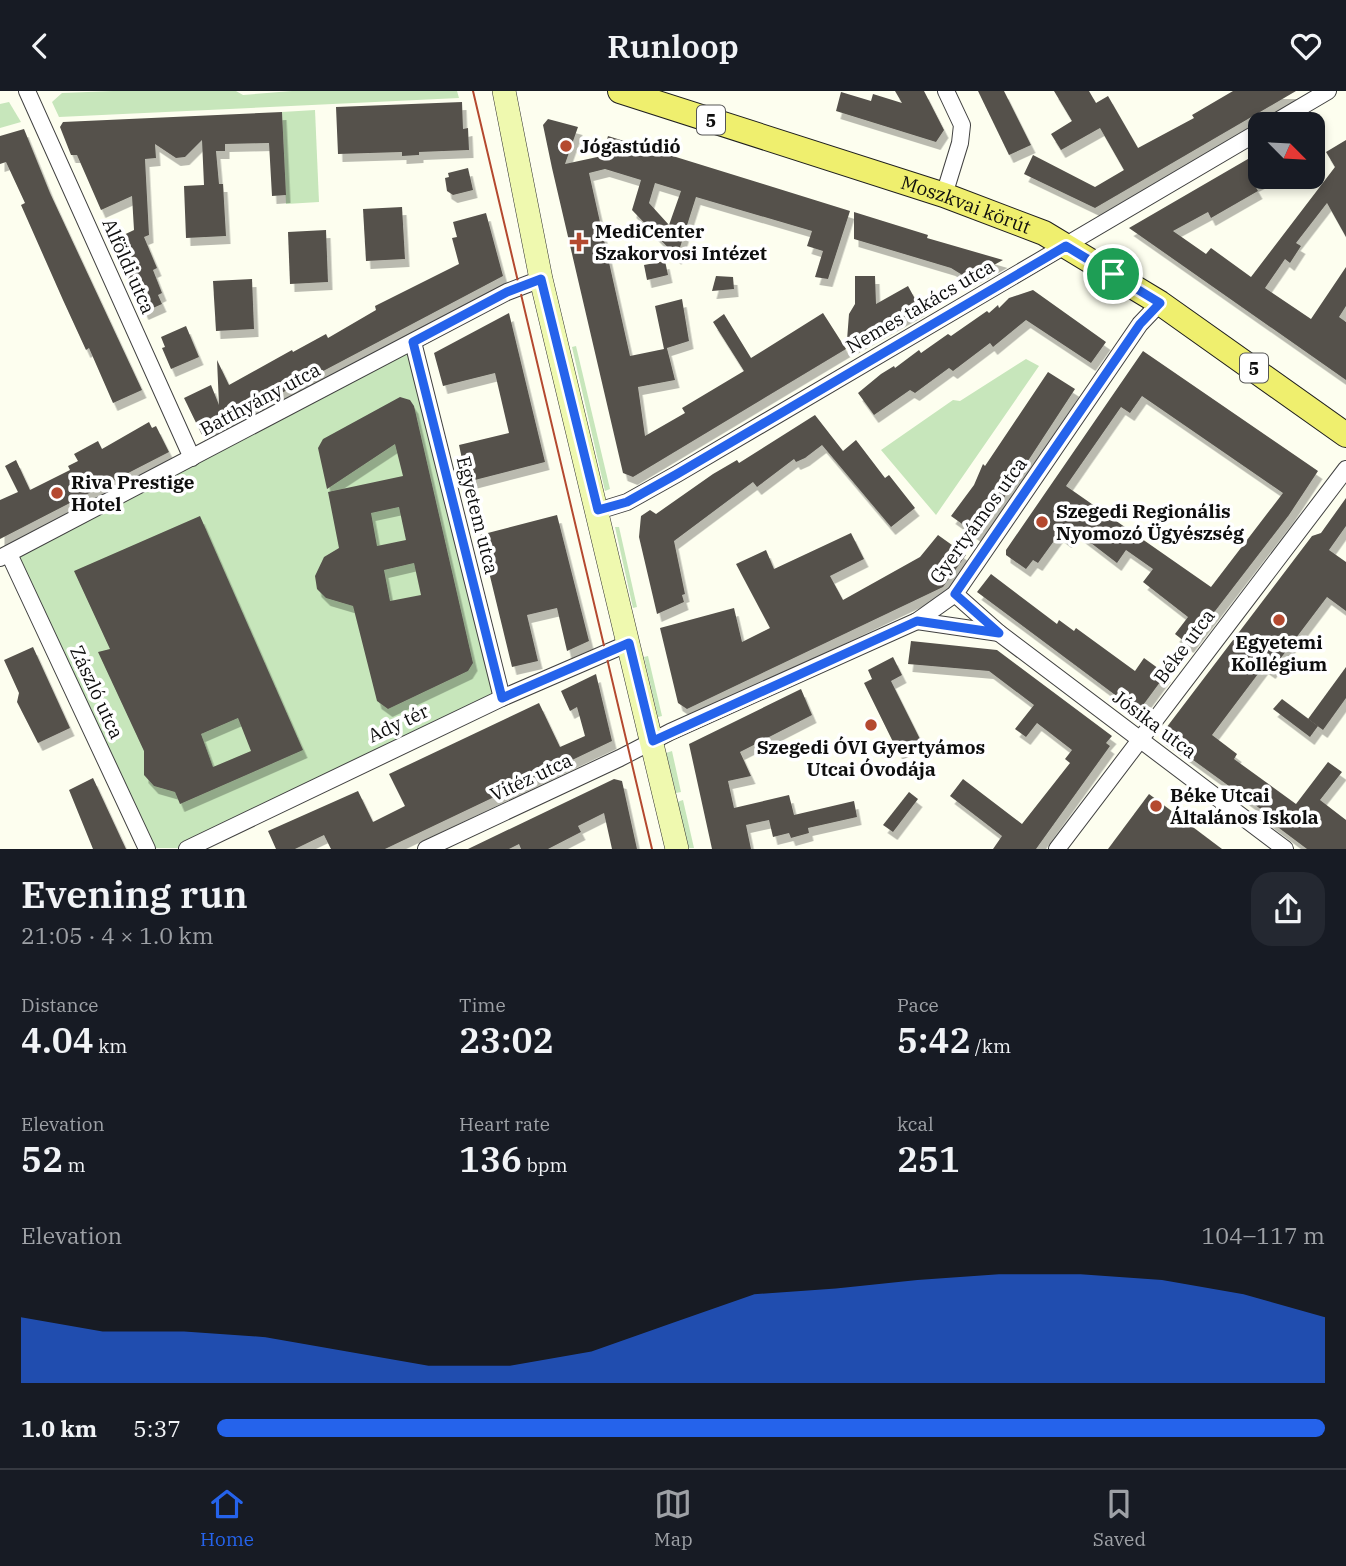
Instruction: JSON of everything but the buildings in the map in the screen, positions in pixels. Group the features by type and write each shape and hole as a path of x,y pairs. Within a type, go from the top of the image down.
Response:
{"main road":[{"name":"Moszkvai körút","path":"620,91 1011,218 1066,246 1160,303 1346,435"}],"street":[{"name":"Alföldi utca","path":"27,91 192,458"},
{"path":"504,91 541,279 677,849"},
{"path":"944,195 960,143 962,125 946,91"},
{"path":"1292,112 1328,91"},
{"name":"Nemes takács utca","path":"598,510 618,506 658,485 1248,138"},
{"name":"Batthyány utca","path":"4,556 507,292 541,279"},
{"name":"Gyertyámos utca","path":"653,741 917,621 955,594 1140,324 1160,303"},
{"name":"Egyetem utca","path":"413,342 502,698"},
{"name":"Béke utca","path":"1057,849 1346,469"},
{"name":"Zászló utca","path":"4,556 147,849"},
{"name":"Jósika utca","path":"955,594 999,633 1285,849"},
{"name":"Jósika utca","path":"917,621 999,633"},
{"name":"Ady tér","path":"187,849 502,698 629,643"},
{"name":"Vitéz utca","path":"426,849 653,741"}],"green space":[{"path":"236,91 243,95 292,91 457,91 459,98 59,117 52,102 62,93"},
{"path":"9,102 21,122 0,128 0,104"},
{"path":"315,110 319,202 286,204 282,112"},
{"path":"413,342 502,698 188,848 147,848 9,554"},
{"path":"576,346 610,489 605,491 572,347"},
{"path":"1026,359 1039,366 936,515 881,450 953,400 960,401"},
{"path":"615,527 619,527 637,607 633,608"},
{"path":"648,656 662,716 658,717 644,657"},
{"path":"672,751 681,792 676,793 666,753"},
{"path":"683,800 694,848 688,848 677,802"}],"tram line":[{"path":"473,91 652,849"}],"place":[{"name":"Jógastúdió","path":"566,146"},
{"name":"MediCenter Szakorvosi Intézet","path":"579,242"},
{"name":"Riva Prestige Hotel","path":"57,493"},
{"name":"Szegedi Regionális Nyomozó Ügyészség","path":"1042,522"},
{"name":"Egyetemi Kollégium","path":"1279,620"},
{"name":"Szegedi ÓVI Gyertyámos Utcai Óvodája","path":"871,725"},
{"name":"Béke Utcai Általános Iskola","path":"1156,806"}],"route":[{"path":"1066,246 1113,274 1160,303 1140,324 955,594 999,633 917,621 653,741 629,643 502,698 413,342 507,292 541,279 598,510 627,502 677,474 1066,246"}]}
